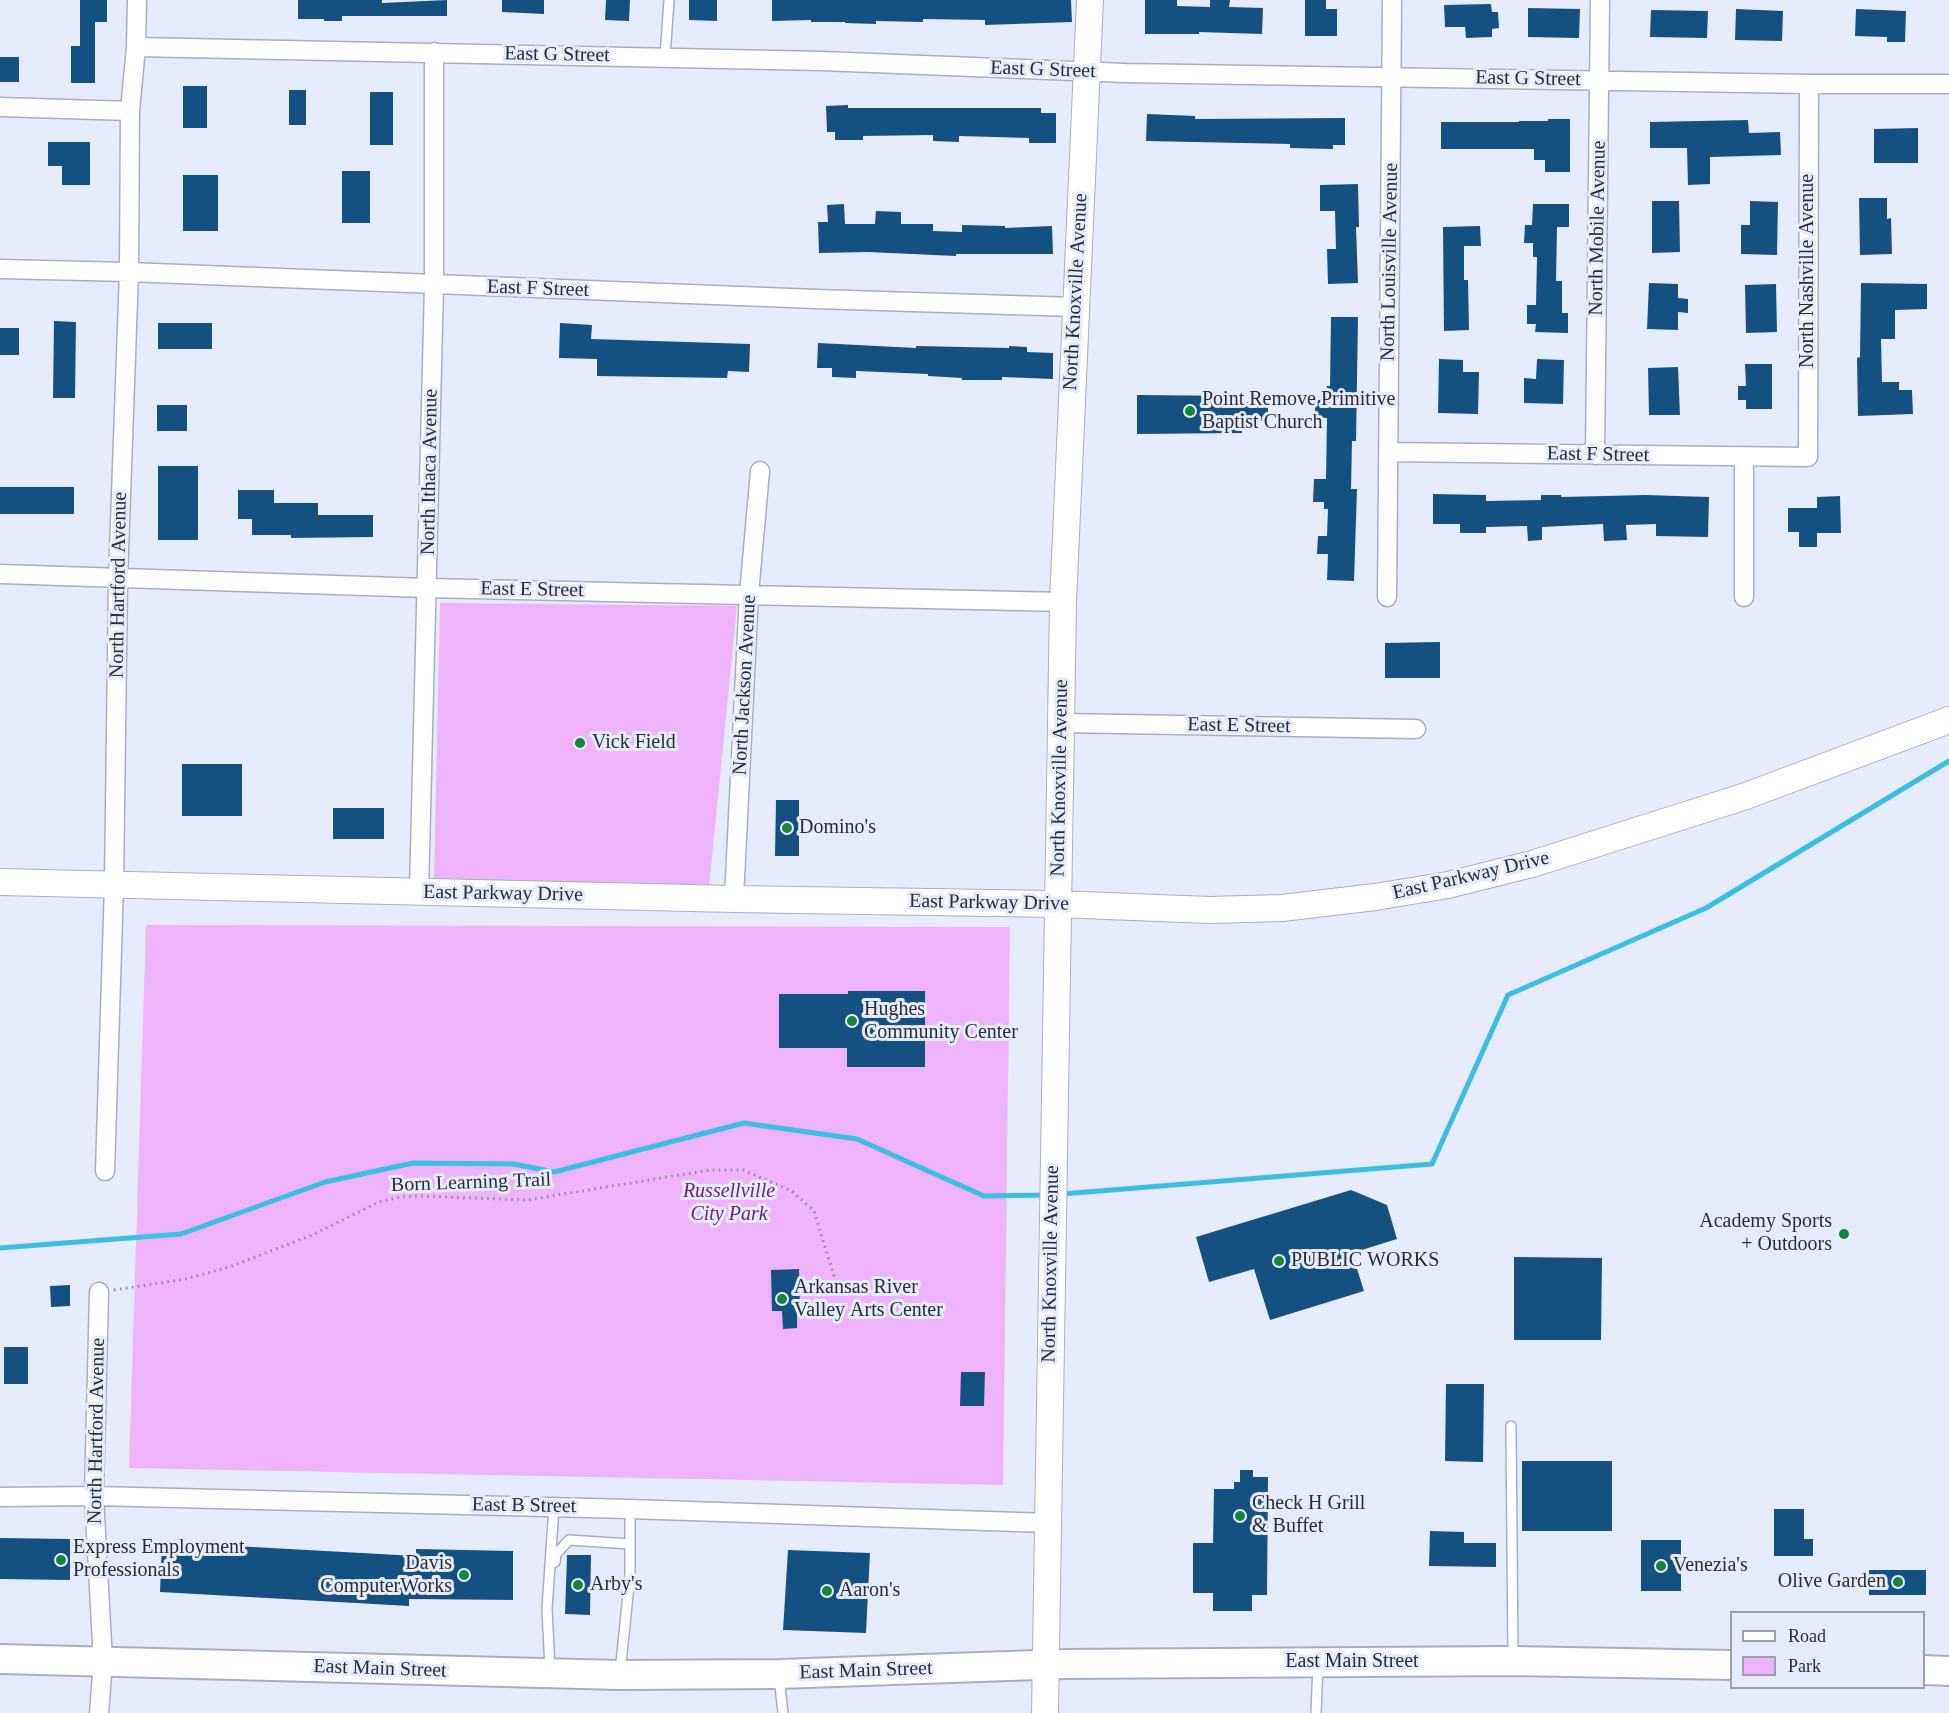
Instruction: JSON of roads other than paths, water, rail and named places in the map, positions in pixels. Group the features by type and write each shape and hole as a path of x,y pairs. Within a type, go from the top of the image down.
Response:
{"main road":[{"name":"North Knoxville Avenue","path":"1045,1713 1063,602 1090,0"},
{"name":"East Parkway Drive","path":"0,882 1057,904 1209,910 1282,908 1375,897 1448,885 1532,864 1743,797 1949,720"},
{"name":"East Main Street","path":"0,1659 620,1675 779,1674 1046,1664 1514,1661 1730,1665"},
{"path":"1925,1670 1949,1671"}],"street":[{"name":"North Hartford Avenue","path":"105,1171 114,885 118,578 129,272 130,111 136,47 137,0"},
{"name":"North Louisville Avenue","path":"1387,597 1392,0"},
{"name":"North Mobile Avenue","path":"1595,455 1600,0"},
{"name":"East G Street","path":"136,47 822,61 1087,72 1809,84 1949,84"},
{"name":"North Ithaca Avenue","path":"419,892 434,285 434,52"},
{"name":"North Nashville Avenue","path":"1808,457 1809,84"},
{"path":"0,107 130,111"},
{"name":"East F Street","path":"0,269 1075,307"},
{"name":"East F Street","path":"1388,452 1808,457"},
{"path":"1744,457 1744,597"},
{"name":"North Jackson Avenue","path":"734,899 750,594 760,471"},
{"name":"East E Street","path":"0,574 427,588 1063,602"},
{"name":"East E Street","path":"1061,723 1416,729"},
{"name":"North Hartford Avenue","path":"99,1292 94,1496 103,1662 99,1713"},
{"name":"East B Street","path":"0,1497 94,1496 554,1507 1047,1523"}],"lane":[{"path":"665,57 669,0"},
{"path":"1511,1426 1514,1661"},
{"path":"550,1674 547,1616 554,1507"},
{"path":"620,1675 630,1575 630,1509"},
{"path":"547,1616 553,1606 556,1554 569,1540 630,1544"},
{"path":"1316,1713 1318,1662"},
{"path":"779,1674 783,1713"}],"waterway":[{"path":"1062,1194 1432,1164 1508,995 1706,908 1949,761"},
{"path":"0,1248 181,1234 325,1182 413,1163 514,1164 554,1172 744,1123 857,1139 984,1196 1046,1195"}],"place":[{"name":"Point Remove Primitive Baptist Church","path":"1190,411"},
{"name":"Vick Field","path":"580,743"},
{"name":"Domino's","path":"787,828"},
{"name":"Hughes Community Center","path":"852,1021"},
{"name":"Academy Sports + Outdoors","path":"1844,1234"},
{"name":"PUBLIC WORKS","path":"1279,1261"},
{"name":"Arkansas River Valley Arts Center","path":"782,1299"},
{"name":"Check H Grill & Buffet","path":"1240,1516"},
{"name":"Express Employment Professionals","path":"61,1560"},
{"name":"Venezia's","path":"1661,1566"},
{"name":"Davis ComputerWorks","path":"464,1575"},
{"name":"Olive Garden","path":"1898,1582"},
{"name":"Arby's","path":"578,1585"},
{"name":"Aaron's","path":"827,1591"}],"park label":[{"name":"Russellville City Park","path":"729,1204"}]}
